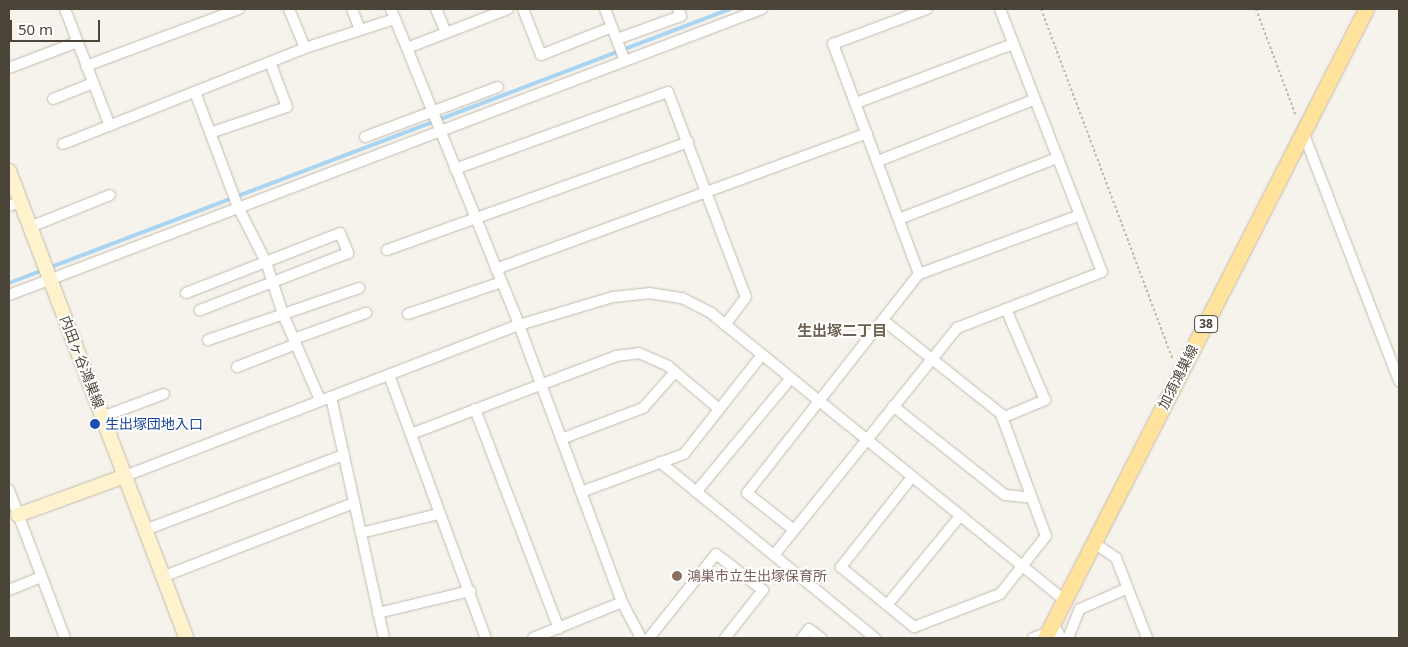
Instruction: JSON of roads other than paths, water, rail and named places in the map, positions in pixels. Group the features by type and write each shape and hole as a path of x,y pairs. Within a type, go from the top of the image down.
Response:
{"main road":[{"name":"加須鴻巣線","path":"1051,633 1064,600 1366,9"},
{"name":"内田ヶ谷鴻巣線","path":"9,171 14,204 30,227 186,638"},
{"path":"13,516 125,476"}],"street":[{"path":"65,9 110,126"},
{"path":"86,66 239,9"},
{"path":"289,9 305,48"},
{"path":"352,9 360,30"},
{"path":"391,9 519,325 622,602 641,638"},
{"path":"436,9 446,33"},
{"path":"407,48 508,9"},
{"path":"522,9 541,55 612,27"},
{"path":"605,9 625,61"},
{"path":"617,40 680,16 678,9"},
{"path":"9,295 762,9"},
{"path":"919,274 834,44 927,9"},
{"path":"774,555 865,439 957,328 1102,272 1000,9"},
{"path":"63,144 305,48 394,19"},
{"path":"9,68 77,42"},
{"path":"856,103 1013,44"},
{"path":"210,133 287,107 270,62"},
{"path":"53,99 93,83"},
{"path":"365,137 498,87"},
{"path":"195,92 238,207 266,262 283,314 320,400"},
{"path":"455,169 668,92 746,297 725,325"},
{"path":"878,161 1034,100"},
{"path":"1302,132 1399,381"},
{"path":"496,268 867,133"},
{"path":"387,250 476,220 688,142"},
{"path":"899,219 1057,158"},
{"path":"30,227 110,196"},
{"path":"794,530 747,493 919,274 1080,215"},
{"path":"186,293 340,233 348,253 200,310"},
{"path":"408,314 502,282"},
{"path":"208,340 359,288"},
{"path":"125,476 519,325 613,297 649,293 682,298 725,325 1064,600"},
{"path":"1002,418 1045,400 1006,309"},
{"path":"237,367 366,313"},
{"path":"883,320 932,358 1002,418 1046,536 1000,594 914,626 842,567 912,477"},
{"path":"410,434 616,356 639,353 675,372 719,409"},
{"path":"581,492 684,454 761,356"},
{"path":"561,439 643,408 675,372"},
{"path":"389,375 438,514 470,591 486,638"},
{"path":"696,492 790,379"},
{"path":"102,417 164,394"},
{"path":"331,397 384,638"},
{"path":"893,406 1006,495 1032,498"},
{"path":"475,409 559,628"},
{"path":"145,530 344,455"},
{"path":"660,462 876,638"},
{"path":"9,490 13,516 42,577 64,638"},
{"path":"162,577 354,503"},
{"path":"361,533 438,514"},
{"path":"887,605 960,516"},
{"path":"1094,543 1116,558 1145,638"},
{"path":"649,638 716,554 763,590 725,638"},
{"path":"9,590 42,577"},
{"path":"1068,638 1080,610 1128,588"},
{"path":"378,613 470,591"},
{"path":"533,638 622,602"},
{"path":"802,638 809,629 820,638"},
{"path":"1033,638 1051,633"}],"waterway":[{"path":"9,283 730,9"}],"place":[{"name":"生出塚団地入口","path":"95,424"},
{"name":"鴻巣市立生出塚保育所","path":"677,576"}],"district":[{"name":"生出塚二丁目","path":"842,331"}]}
